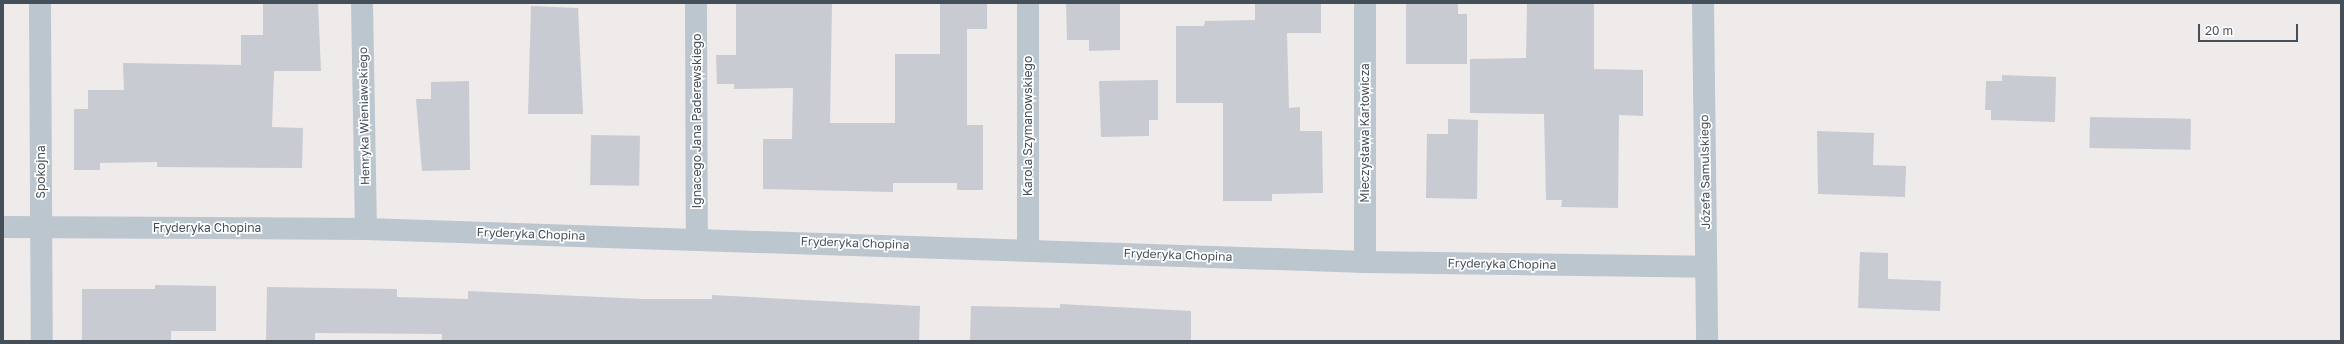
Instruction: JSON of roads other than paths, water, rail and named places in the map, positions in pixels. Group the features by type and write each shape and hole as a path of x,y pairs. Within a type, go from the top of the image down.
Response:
{"street":[{"name":"Spokojna","path":"40,3 42,341"},
{"name":"Henryka Wieniawskiego","path":"362,3 366,229"},
{"name":"Ignacego Jana Paderewskiego","path":"696,3 697,238"},
{"name":"Karola Szymanowskiego","path":"1028,3 1028,249"},
{"name":"Mieczysława Karłowicza","path":"1365,3 1365,262"},
{"name":"Józefa Samulskiego","path":"1703,3 1707,341"},
{"name":"Fryderyka Chopina","path":"3,227 366,229 697,238 1365,262 1706,267"}]}
